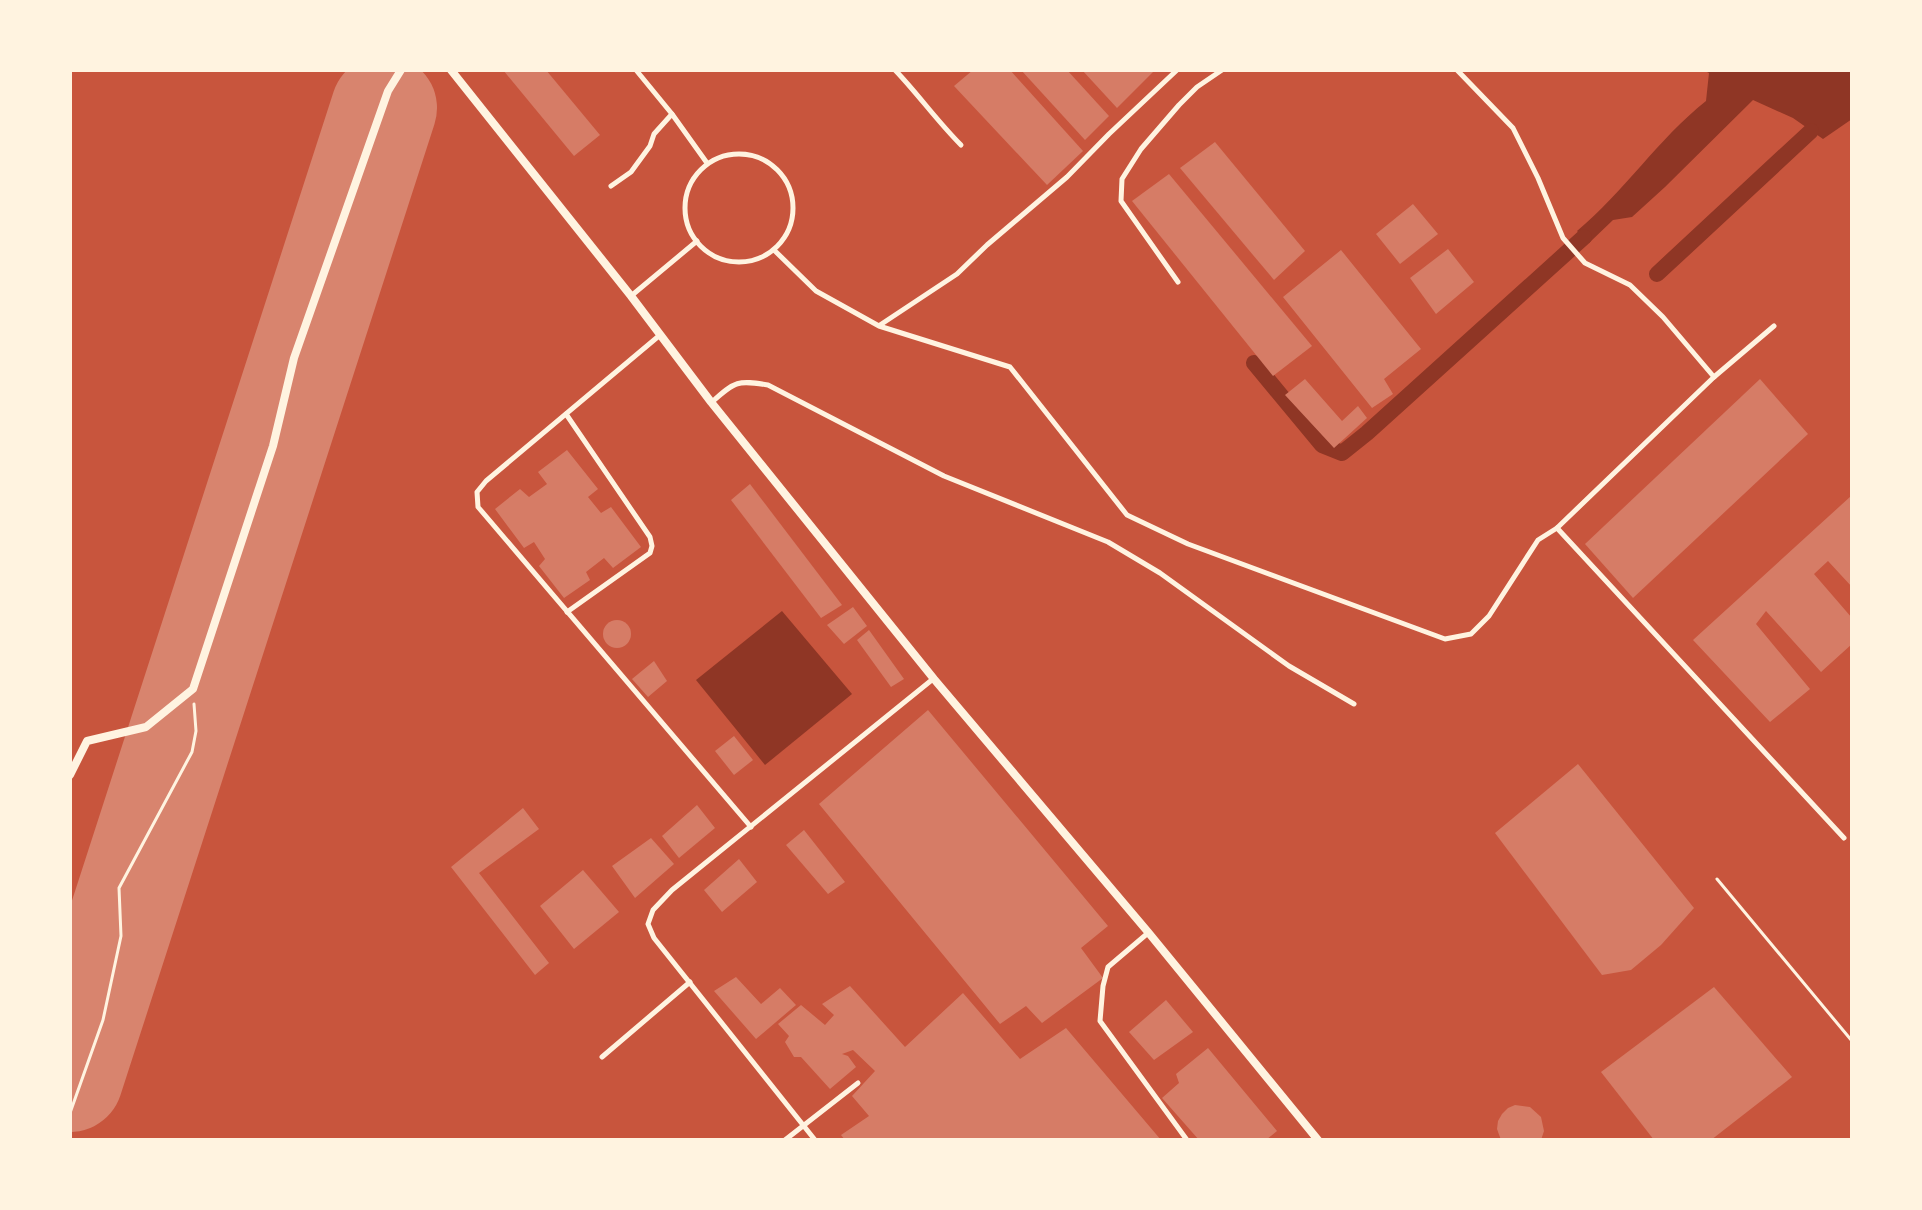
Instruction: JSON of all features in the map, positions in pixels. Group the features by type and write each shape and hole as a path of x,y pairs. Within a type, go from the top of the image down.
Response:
{"street":[{"path":"70,775 87,741 146,727 193,689 273,446 294,358 388,91 401,70"},
{"path":"451,70 711,402 934,679 1148,932 1318,1140"}],"lane":[{"path":"636,70 707,163"},
{"path":"895,70 961,145"},
{"path":"879,326 957,274 1067,177 1177,70"},
{"path":"1178,282 1121,201 1122,179 1141,149 1179,105 1197,87 1222,70"},
{"path":"1457,70 1513,128 1563,238 1585,263 1630,285 1663,317 1714,377"},
{"path":"611,186 631,172 650,146 654,134 672,114"},
{"path":"742,153 760,157 776,168 788,182 794,200 793,219 787,236 774,250 758,259 740,263 722,260 705,251 697,241 686,222 684,206 687,189 707,163 723,155 742,153"},
{"path":"631,296 697,241"},
{"path":"774,250 816,291 879,326 1010,367 1127,515 1188,544 1445,639 1471,634 1489,616 1538,540 1557,528 1714,377 1774,326"},
{"path":"660,335 486,481 477,492 478,507 751,827"},
{"path":"711,402 727,388 743,381 768,385 944,476 1108,542 1160,573 1289,666 1354,704"},
{"path":"566,414 650,537 652,546 650,553 567,612"},
{"path":"1557,528 1844,838"},
{"path":"815,1140 654,938 648,924 653,910 672,890 934,679"},
{"path":"1148,932 1108,967 1100,1021 1187,1140"},
{"path":"602,1057 690,982"},
{"path":"785,1140 858,1083"}],"path":[{"path":"70,1113 103,1020 121,936 119,888 192,752 196,731 193,689"},
{"path":"1717,879 1852,1041"}],"shaded area":[{"path":"1703,70 1852,70 1852,119 1823,139 1793,118 1753,100 1632,217 1613,220 1589,243 1577,231 1706,101 1709,73"},
{"path":"782,611 852,694 765,765 696,680"}],"building":[{"path":"503,70 546,70 600,135 574,156"},
{"path":"973,70 1010,70 1083,151 1047,185 954,86"},
{"path":"1021,70 1067,70 1109,116 1085,140"},
{"path":"1082,70 1155,70 1117,108"},
{"path":"1215,142 1305,251 1274,280 1180,168"},
{"path":"1169,174 1312,346 1273,376 1132,201"},
{"path":"1413,204 1438,234 1400,264 1376,234"},
{"path":"1448,249 1474,282 1436,314 1410,278"},
{"path":"1341,250 1421,349 1384,379 1393,394 1372,408 1283,297"},
{"path":"1305,379 1342,421 1358,406 1367,418 1334,448 1285,395"},
{"path":"1760,379 1808,434 1633,598 1585,544"},
{"path":"567,450 598,489 588,497 601,513 611,507 641,547 613,568 604,558 586,572 590,580 564,598 539,566 545,559 534,542 524,548 495,509 520,489 529,497 547,484 538,472"},
{"path":"750,484 842,605 821,618 731,500"},
{"path":"1851,496 1852,587 1828,561 1814,574 1852,618 1852,644 1821,672 1766,611 1756,624 1810,689 1770,722 1693,640"},
{"path":"853,607 867,626 844,644 827,625"},
{"path":"617,620 627,624 631,634 627,644 617,648 607,644 603,634 607,624"},
{"path":"869,630 904,679 891,687 857,640"},
{"path":"654,661 667,681 648,697 632,679"},
{"path":"928,710 1108,926 1081,948 1103,978 1042,1023 1026,1006 1000,1024 819,804"},
{"path":"734,736 753,760 734,775 715,751"},
{"path":"1578,764 1694,908 1661,945 1631,970 1602,975 1495,833"},
{"path":"697,805 715,828 679,858 662,836"},
{"path":"523,808 539,829 479,873 549,963 535,975 451,867"},
{"path":"804,830 845,882 828,894 786,845"},
{"path":"651,838 674,864 635,898 612,866"},
{"path":"739,859 757,882 722,912 704,890"},
{"path":"583,870 619,912 574,949 540,906"},
{"path":"736,977 761,1004 780,988 796,1005 756,1039 714,991"},
{"path":"850,986 905,1047 963,993 1020,1059 1066,1028 1161,1140 845,1140 841,1135 869,1116 852,1096 875,1071 853,1050 842,1054 848,1056 856,1067 830,1089 801,1057 794,1057 785,1042 789,1036 778,1024 801,1005 825,1025 834,1015 822,1004"},
{"path":"1714,987 1792,1077 1711,1140 1654,1140 1601,1072"},
{"path":"1166,1000 1193,1032 1154,1060 1129,1032"},
{"path":"1208,1048 1277,1131 1266,1140 1199,1140 1162,1098 1179,1083 1176,1074"},
{"path":"1515,1105 1530,1107 1541,1117 1544,1131 1541,1140 1501,1140 1498,1121 1508,1108"}],"waterway":[{"path":"1657,274 1811,131"},
{"path":"1254,363 1322,445 1342,453 1584,237"}],"runway":[{"path":"70,1079 384,108"}]}
